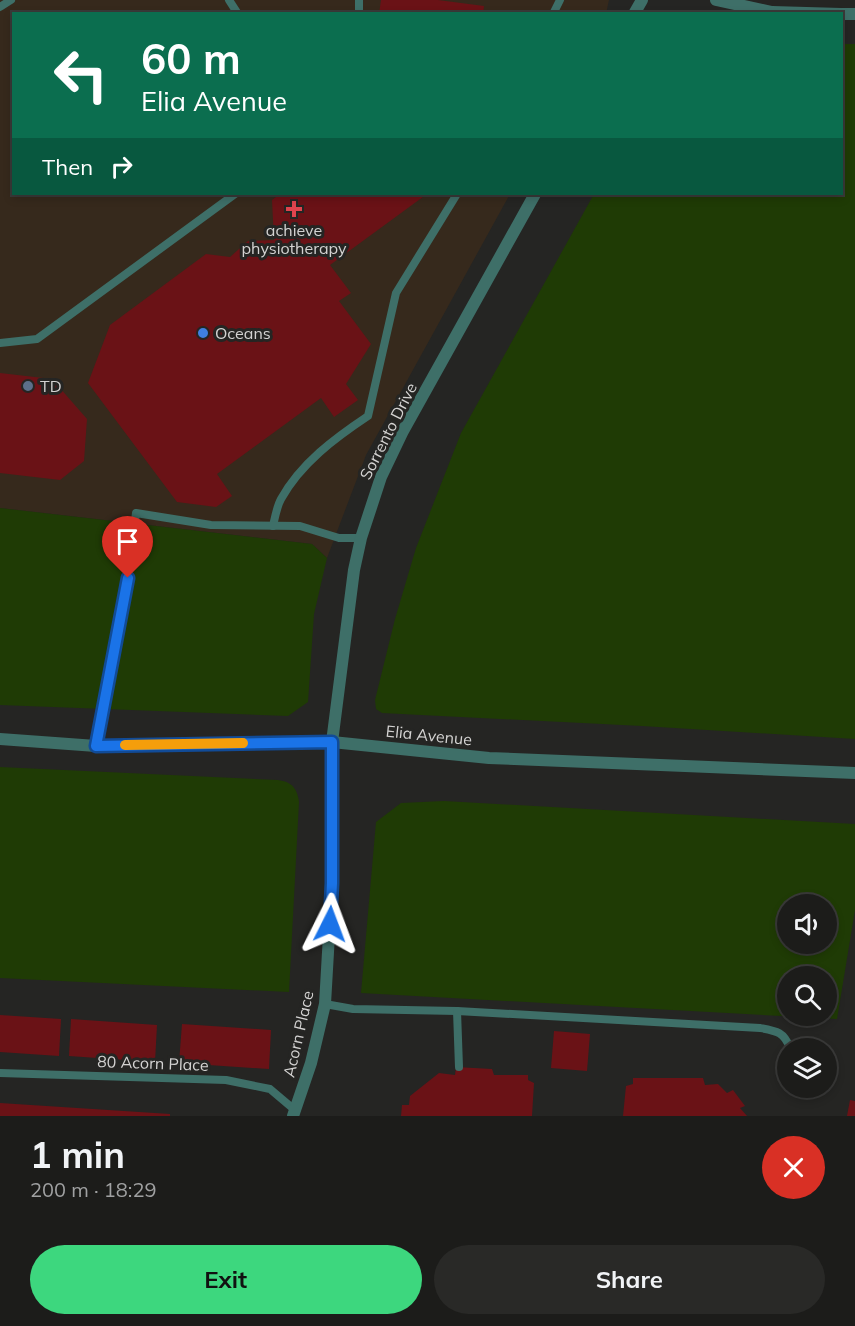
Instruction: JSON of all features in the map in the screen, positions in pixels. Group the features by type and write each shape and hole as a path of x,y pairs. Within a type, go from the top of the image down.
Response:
{"street":[{"path":"716,0 772,12"},
{"name":"Sorrento Drive","path":"332,742 354,570 361,538 381,477 403,431 534,195"},
{"name":"Elia Avenue","path":"0,739 96,746 332,742 489,758 855,773"},
{"name":"Acorn Place","path":"295,1113 311,1063 325,1004 332,883 332,742"}],"lane":[{"path":"0,7 11,0"},
{"path":"0,343 37,339 234,195"},
{"path":"273,525 280,500 301,469 338,435 368,416 396,293 455,195"},
{"path":"96,746 125,600 136,513 211,525 300,526 339,538 361,538"},
{"path":"325,1004 353,1009 457,1011 760,1028 776,1031 786,1038"},
{"path":"457,1011 459,1067"},
{"name":"80 Acorn Place","path":"0,1073 226,1080 270,1089 295,1113"}],"shaded area":[{"path":"0,0 609,0 606,12 12,12 12,195 509,195 366,455 327,558 312,544 0,508"}],"green space":[{"path":"843,44 855,44 855,739 382,713 376,709 375,700 395,619 416,548 461,433 593,195 843,195"},
{"path":"0,508 312,544 327,558 314,614 308,702 288,716 0,705"},
{"path":"0,767 278,780 290,784 297,793 299,802 289,992 0,978"},
{"path":"444,801 855,824 855,910 837,1019 837,966 777,966 777,1016 361,993 376,822 401,803"}],"building":[{"path":"381,0 438,0 484,6 483,12 379,12"},
{"path":"279,195 426,195 330,265 351,293 339,301 371,344 346,384 358,400 334,417 321,398 217,474 232,496 216,507 177,502 88,383 110,325 206,254 230,257 248,241 274,240 272,200"},
{"path":"0,373 52,379 87,419 84,461 60,480 0,473"},
{"path":"0,1015 61,1019 59,1056 0,1052"},
{"path":"71,1019 157,1025 155,1062 69,1056"},
{"path":"182,1024 271,1030 269,1069 179,1063"},
{"path":"554,1031 590,1034 587,1071 551,1068"},
{"path":"456,1067 492,1069 494,1075 528,1075 528,1080 534,1083 532,1116 401,1116 402,1105 409,1105 410,1096 439,1073 455,1075"},
{"path":"633,1078 703,1078 705,1085 718,1084 727,1093 733,1090 745,1106 740,1108 747,1116 623,1116 626,1086 633,1084"},
{"path":"850,1100 855,1101 855,1116 847,1116"},
{"path":"0,1103 170,1114 170,1116 0,1116"}],"slow traffic":[{"path":"125,745 243,743"}],"place":[{"name":"achieve physiotherapy","path":"294,209"},
{"name":"Oceans","path":"203,333"},
{"name":"TD","path":"28,386"}],"route":[{"path":"128,578 96,746 332,742 330,924"}]}
